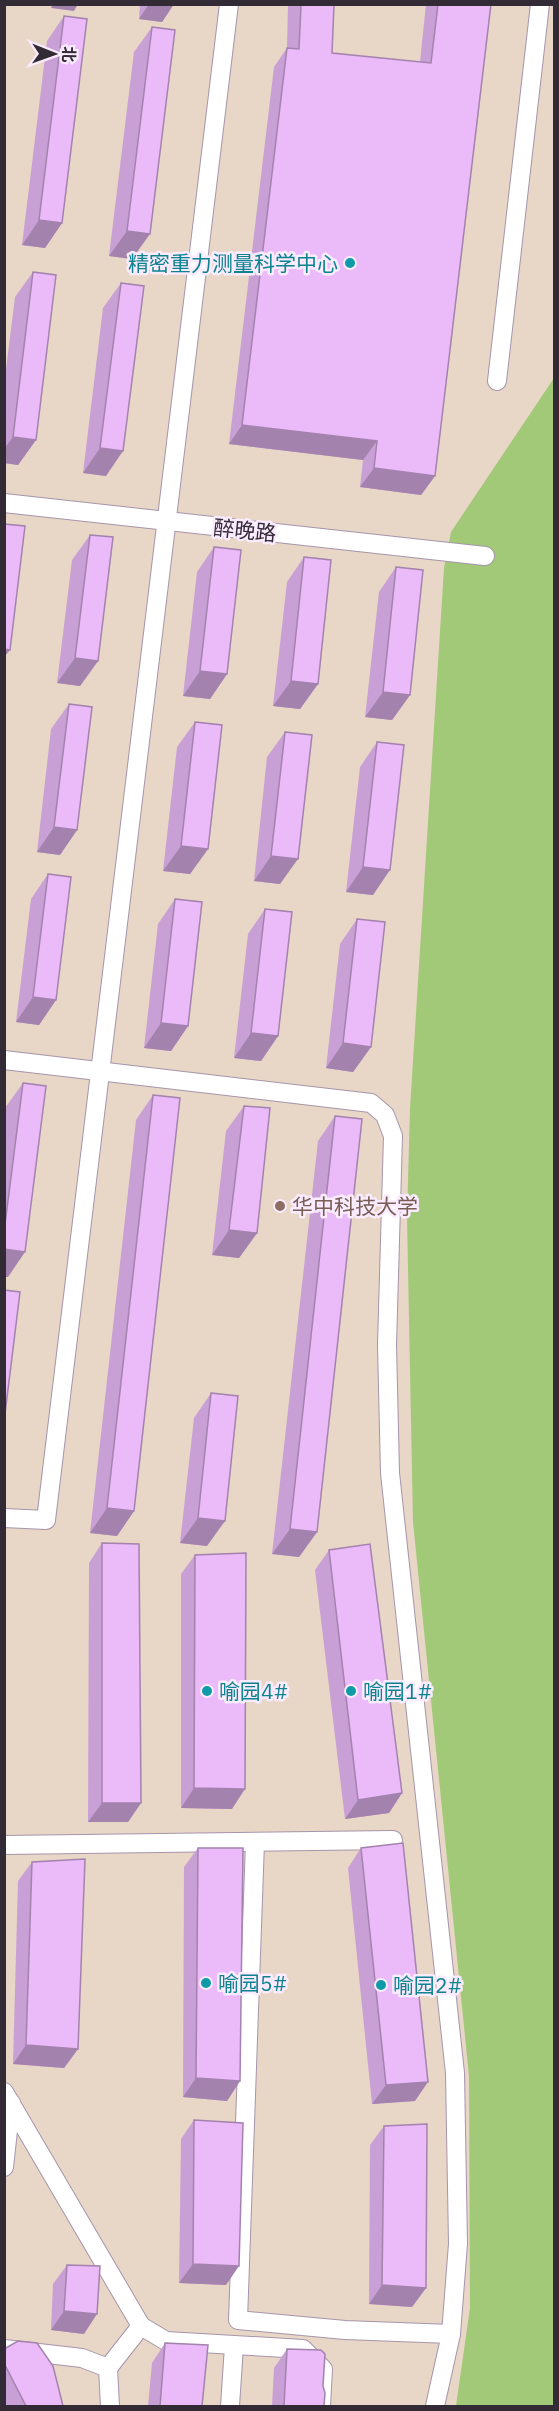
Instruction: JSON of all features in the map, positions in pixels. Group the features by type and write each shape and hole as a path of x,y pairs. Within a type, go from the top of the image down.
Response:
{"street":[{"path":"4,1518 46,1520 229,4"},
{"path":"497,381 540,4"},
{"name":"醉晚路","path":"4,503 485,556"},
{"path":"4,1060 371,1103 385,1115 393,1136 387,1345 390,1473 455,2073 458,2244 451,2334 435,2406"},
{"path":"4,1845 393,1840"},
{"path":"255,1842 238,2320 345,2330 451,2334"},
{"path":"4,2167 8,2097"},
{"path":"8,2097 141,2326 166,2341 303,2349 323,2369 321,2406"},
{"path":"110,2406 108,2368 141,2326"},
{"path":"230,2406 234,2346"},
{"path":"4,2349 82,2358 108,2368"}],"shaded area":[{"name":"华中科技大学","path":"5,5 554,5 554,2406 5,2406"}],"green space":[{"path":"554,378 554,2406 456,2406 470,2308 469,2076 413,1522 407,1217 410,1109 444,568 451,532"}],"building":[{"name":"精密重力测量科学中心","path":"301,4 334,4 332,53 431,63 438,4 491,4 435,476 374,468 377,441 242,425 287,48 299,49"},
{"path":"64,16 87,19 62,223 39,220"},
{"path":"152,27 175,30 150,234 127,231"},
{"path":"33,272 56,275 36,440 13,437"},
{"path":"121,283 144,286 123,451 100,448"},
{"path":"4,524 25,526 10,650 4,649"},
{"path":"90,535 113,537 98,661 75,658"},
{"path":"214,547 241,550 227,674 200,671"},
{"path":"304,557 331,560 318,684 291,681"},
{"path":"396,567 423,570 410,695 383,692"},
{"path":"69,704 92,707 77,830 54,827"},
{"path":"195,722 222,725 208,849 181,846"},
{"path":"285,732 312,735 298,859 271,856"},
{"path":"377,742 404,745 390,870 363,867"},
{"path":"48,874 71,877 56,1000 33,997"},
{"path":"175,899 202,902 188,1026 161,1023"},
{"path":"265,909 292,912 278,1036 251,1033"},
{"path":"357,919 385,922 371,1047 343,1043"},
{"path":"23,1083 46,1086 25,1252 4,1249 4,1232"},
{"path":"153,1095 180,1098 134,1511 107,1508"},
{"path":"244,1106 270,1108 257,1233 229,1230"},
{"path":"335,1116 362,1119 317,1532 290,1529"},
{"path":"4,1290 20,1292 4,1422"},
{"path":"211,1393 238,1396 225,1521 198,1518"},
{"path":"102,1543 139,1544 141,1803 102,1803"},
{"path":"370,1544 402,1793 358,1800 329,1550"},
{"name":"喻园4#","path":"246,1553 245,1789 194,1788 195,1555"},
{"path":"403,1843 428,2082 386,2085 361,1848"},
{"name":"喻园5#","path":"198,1848 243,1848 240,2081 196,2078"},
{"path":"85,1859 78,2049 26,2045 32,1862"},
{"path":"194,2120 243,2123 239,2266 193,2264"},
{"path":"427,2124 426,2288 382,2285 384,2126"},
{"path":"67,2265 100,2266 97,2314 64,2311"},
{"path":"18,2341 37,2343 53,2366 63,2406 26,2406 4,2363 4,2349"},
{"path":"165,2343 208,2345 202,2406 160,2406"},
{"path":"287,2349 321,2350 325,2354 324,2406 284,2406"}],"place":[{"name":"精密重力测量科学中心","path":"350,263"},
{"name":"华中科技大学","path":"280,1206"},
{"name":"喻园4#","path":"207,1691"},
{"name":"喻园1#","path":"351,1691"},
{"name":"喻园5#","path":"206,1983"},
{"name":"喻园2#","path":"381,1985"}]}
